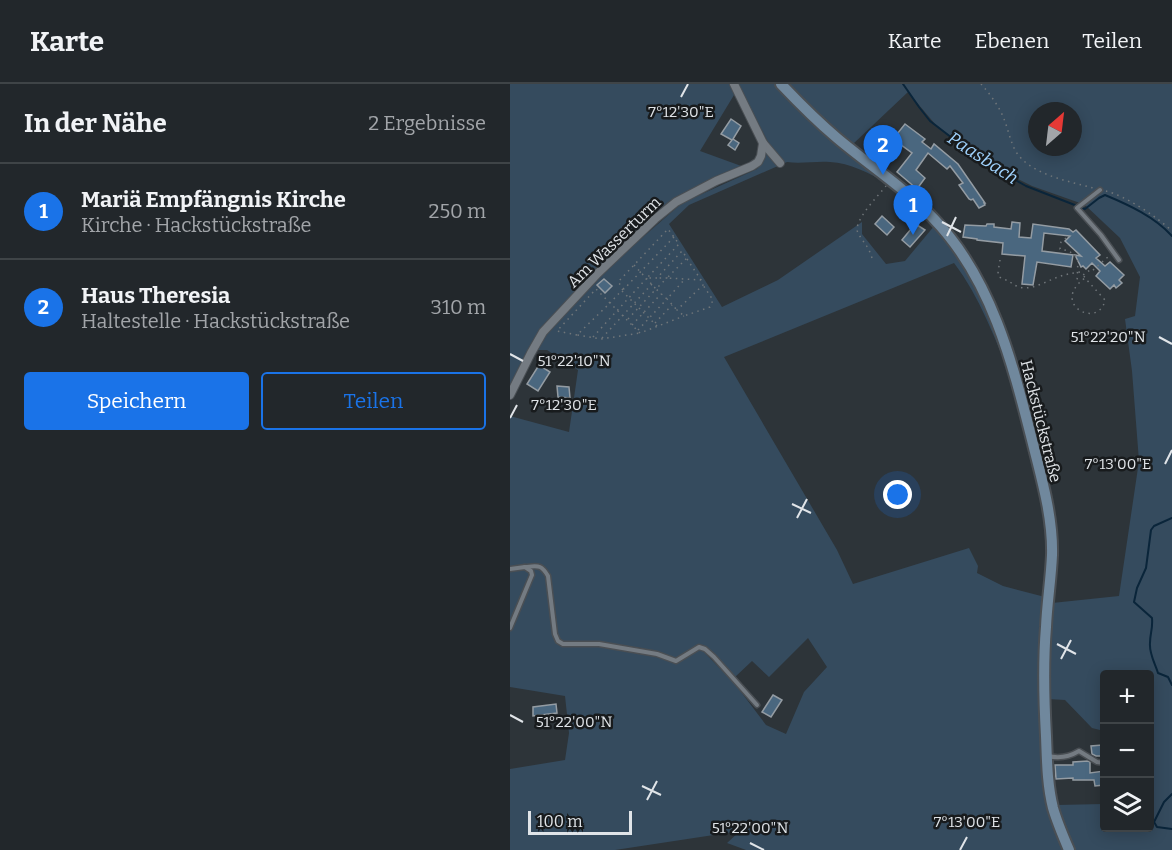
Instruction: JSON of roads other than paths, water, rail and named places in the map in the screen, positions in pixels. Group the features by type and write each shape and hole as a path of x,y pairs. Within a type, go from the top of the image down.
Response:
{"street":[{"path":"734,84 763,143 780,163"},
{"name":"Hackstückstraße","path":"782,84 836,137 890,180 946,232 972,268 1008,351 1042,479 1052,536 1044,662 1048,781 1054,809 1069,850"},
{"name":"Am Wasserturm","path":"510,395 543,332 598,273 676,202 758,162 763,143"}],"lane":[{"path":"1100,190 1077,208 1119,260"},
{"path":"510,569 539,566 543,568 548,576 555,634 558,641 563,644 598,644 657,654 676,660 699,647 714,657 757,705"},
{"path":"510,628 531,579 531,571 525,567"},
{"path":"1047,756 1057,758 1071,756 1079,751 1100,762"}],"waterway":[{"name":"Paasbach","path":"903,84 930,121 982,161 1026,186 1085,209 1105,195 1150,217 1172,236"},
{"name":"Paasbach","path":"1172,518 1154,526 1151,530 1146,568 1137,588 1134,602 1152,618 1151,655 1158,673 1168,677 1172,685"},
{"name":"Paasbach","path":"1172,794 1164,802 1154,822 1157,827 1172,829"}],"place":[{"name":"Haus Theresia","path":"883,175"},
{"name":"Mariä Empfängnis Kirche","path":"913,235"}]}
